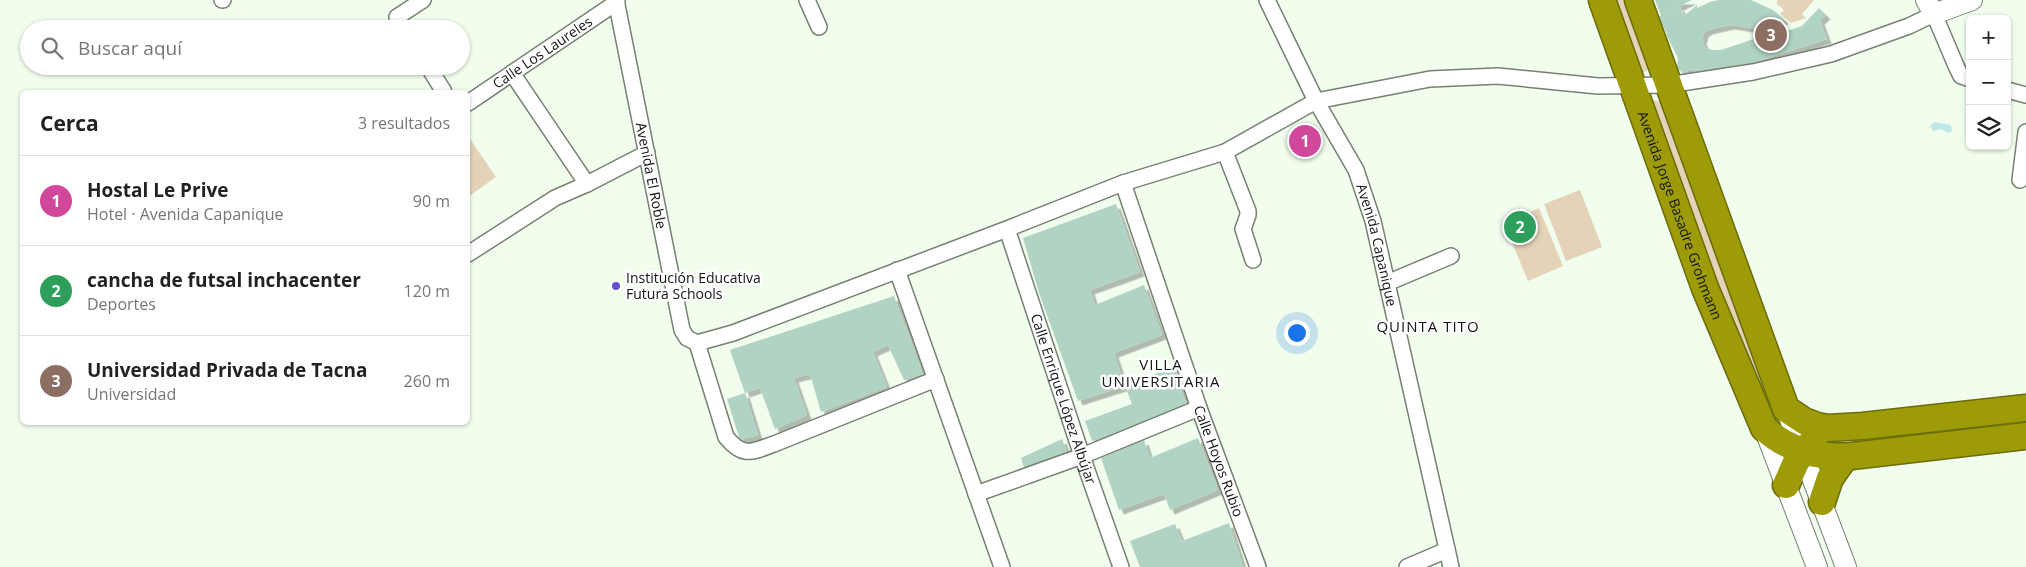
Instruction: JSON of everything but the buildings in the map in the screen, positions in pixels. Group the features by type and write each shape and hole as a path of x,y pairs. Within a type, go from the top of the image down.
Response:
{"highway":[{"name":"Avenida Jorge Basadre Grohmann","path":"1602,0 1705,288 1764,428 1780,442 1802,451 1845,457 2026,436"},
{"path":"1638,0 1786,409 1804,421 1828,428 1863,426 2026,408"},
{"path":"1786,485 1802,451 1814,438 1828,428"},
{"path":"1822,502 1830,478 1845,457"}],"main road":[{"path":"1930,7 1972,0"},
{"path":"1786,409 1846,567"},
{"name":"Avenida Jorge Basadre Grohmann","path":"1764,428 1817,567"}],"street":[{"path":"403,20 423,0"},
{"path":"807,0 819,27"},
{"name":"Avenida Capanique","path":"1267,0 1316,101 1356,170 1373,221 1451,567"},
{"name":"Calle Los Laureles","path":"470,102 616,1"},
{"name":"Avenida El Roble","path":"616,1 682,330 687,338 697,343"},
{"path":"936,379 774,444 754,451 744,452 734,446 726,437 697,343 733,332 1007,229 1123,183 1225,152 1316,101 1380,87 1439,78 1498,76 1598,86 1668,85 1753,72 1831,54 1909,26 1930,7 1961,76 1966,78"},
{"path":"512,73 587,184"},
{"path":"434,75 443,90"},
{"path":"2011,91 2026,95"},
{"path":"2020,180 2026,132"},
{"path":"1225,152 1248,210 1243,229 1253,260"},
{"path":"470,253 555,198 647,153"},
{"name":"Calle Hoyos Rubio","path":"1123,183 1199,408 1258,567"},
{"name":"Calle Enrique López Albújar","path":"1007,229 1121,567"},
{"path":"1387,283 1452,256"},
{"path":"897,270 1002,567"},
{"path":"976,494 1082,456 1199,408"},
{"path":"1407,567 1447,550"}],"shaded area":[{"path":"1610,0 1624,0 1648,66 1647,71 1641,73"},
{"path":"1777,0 1814,0 1802,14 1806,18 1791,23 1780,14 1784,10 1777,4"},
{"path":"1654,100 1661,102 1716,252 1779,412 1774,416 1766,413 1650,104"},
{"path":"470,139 496,177 470,196"},
{"path":"1580,190 1602,247 1566,261 1544,204"},
{"path":"1539,208 1563,266 1528,281 1504,223"}],"water":[{"path":"1934,122 1951,125 1952,131 1949,133 1941,129 1933,131 1930,126"}],"place":[{"name":"Universidad Privada de Tacna","path":"1771,35"},
{"name":"Hostal Le Prive","path":"1305,141"},
{"name":"cancha de futsal inchacenter","path":"1520,227"},
{"name":"Institución Educativa Futura Schools","path":"616,286"}],"district":[{"name":"QUINTA TITO","path":"1428,327"},
{"name":"VILLA UNIVERSITARIA","path":"1161,374"}]}
